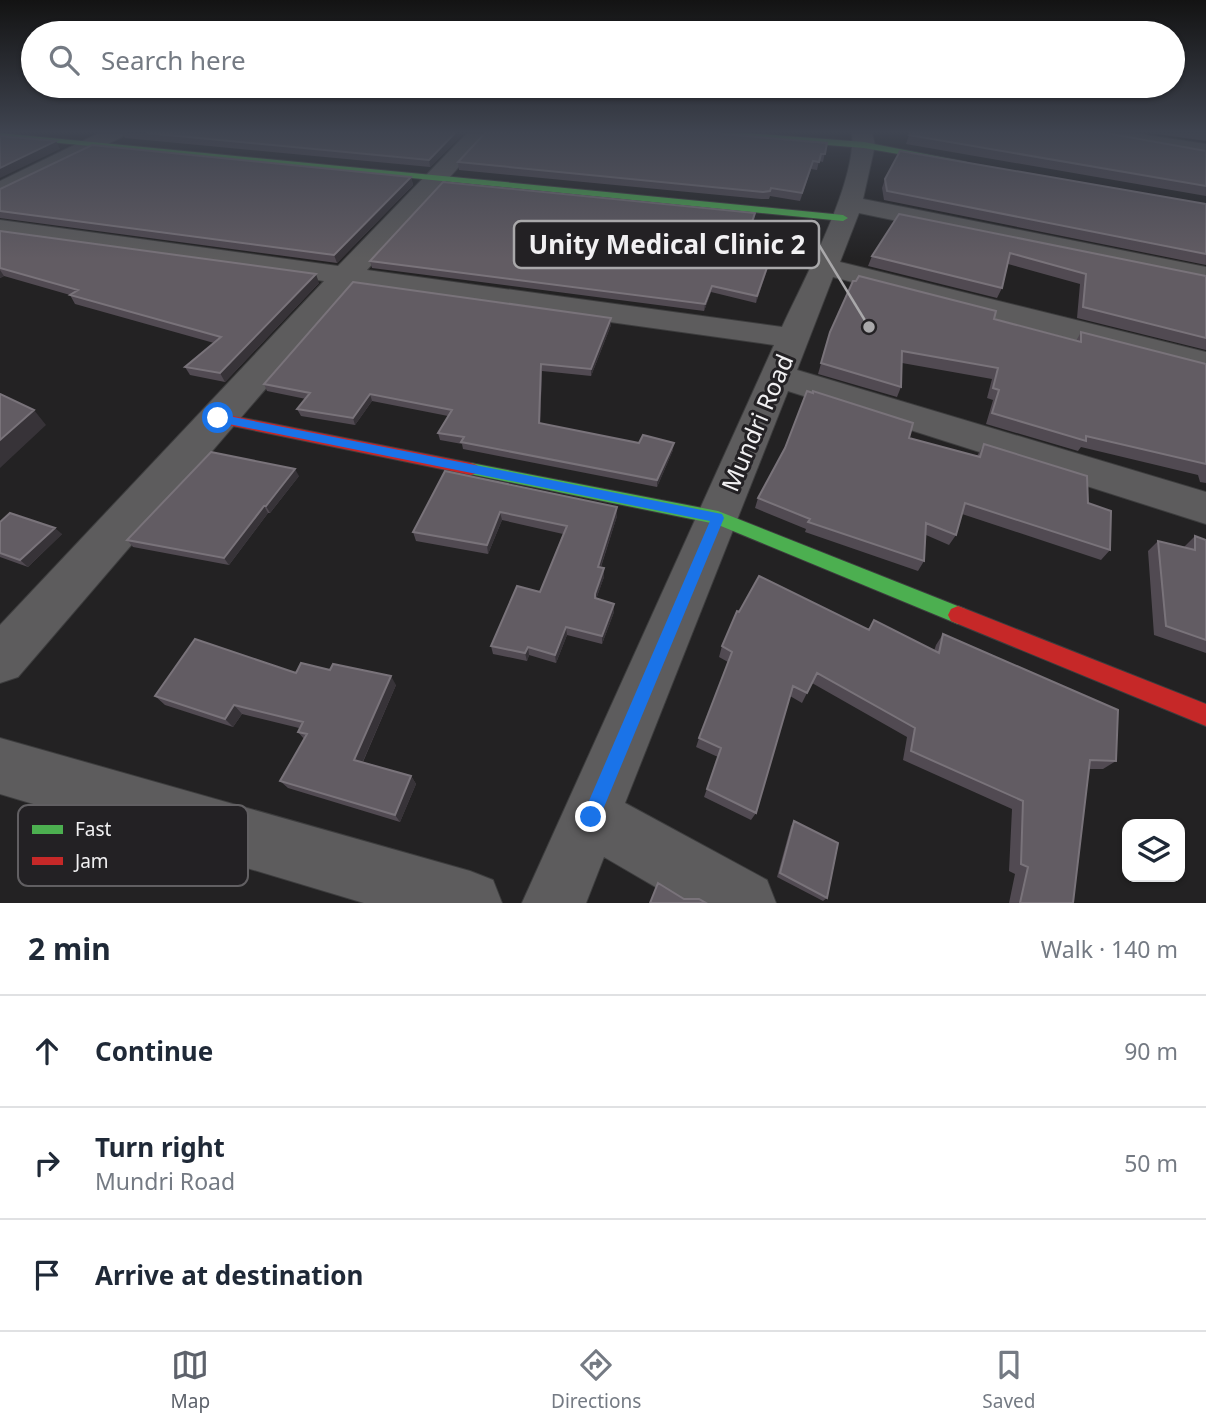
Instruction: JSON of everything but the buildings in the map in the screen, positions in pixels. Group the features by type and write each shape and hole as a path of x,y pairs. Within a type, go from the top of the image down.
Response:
{"street":[{"path":"0,190 31,175"},
{"path":"405,175 847,211 1206,276"},
{"path":"0,660 436,175"},
{"name":"Mundri Road","path":"554,903 847,211 855,175"},
{"path":"0,228 793,338"},
{"path":"823,266 1206,363"},
{"path":"778,376 1206,508"},
{"path":"218,418 718,518 1206,715"},
{"path":"0,766 134,805"},
{"path":"591,817 744,903"},
{"path":"248,838 470,903"}],"traffic: fast":[{"path":"413,175 843,218"},
{"path":"471,469 718,518 958,615"}],"traffic: jam":[{"path":"218,418 471,469"},
{"path":"958,615 1206,715"}],"place":[{"name":"Unity Medical Clinic 2","path":"869,327"}],"route":[{"path":"218,418 718,518 591,817"}]}
